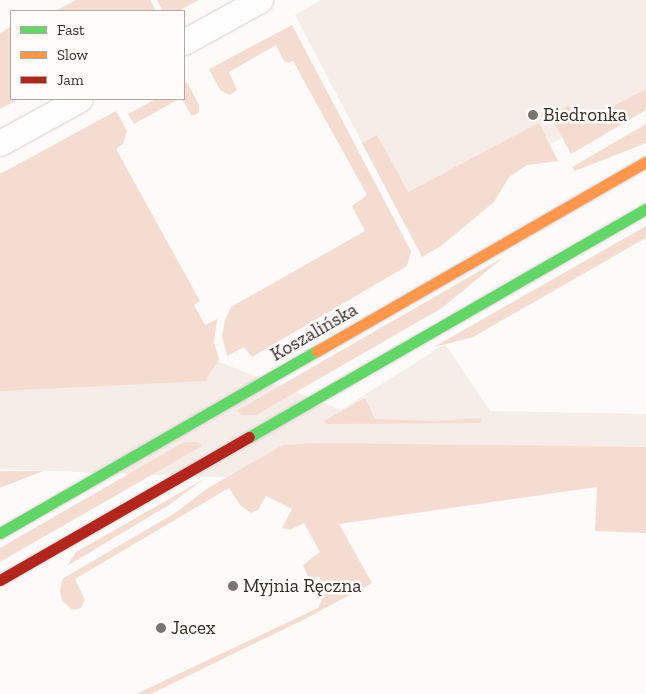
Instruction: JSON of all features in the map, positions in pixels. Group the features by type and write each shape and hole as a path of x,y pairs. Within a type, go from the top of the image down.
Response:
{"main road":[{"name":"Koszalińska","path":"0,533 646,162"},
{"path":"0,580 646,209"}],"street":[{"path":"185,41 260,0"},
{"path":"0,143 78,100"}],"shaded area":[{"path":"76,0 150,0 155,10 57,10"},
{"path":"157,0 199,0 180,10 162,10"},
{"path":"321,0 646,0 646,94 403,221 295,15"},
{"path":"292,25 411,251 407,266 252,357 244,347 227,356 222,336 225,320 231,307 365,231 352,206 367,195 293,61 288,63 284,61 276,45 229,72 237,90 230,95 220,90 209,69"},
{"path":"10,27 10,100 17,100 0,109 0,33"},
{"path":"187,82 199,105 199,112 195,115 191,115 183,100 185,100 185,83"},
{"path":"646,89 646,110 571,154 550,115 568,106 573,109 581,123"},
{"path":"154,100 177,100 134,124 128,114"},
{"path":"116,111 127,131 123,144 116,149 200,301 194,305 205,325 217,319 214,342 219,360 205,381 0,391 0,174"},
{"path":"539,123 558,161 527,165 509,177 494,202 441,246 422,257 362,143 377,135 408,192"},
{"path":"646,124 646,143 575,171 572,167"},
{"path":"646,226 646,238 473,337 434,347"},
{"path":"504,257 442,308 256,415 241,415 238,410"},
{"path":"445,344 490,411 646,414 646,482 240,478 0,469 0,390 217,361 341,410"},
{"path":"365,398 375,419 434,421 481,418 480,423 326,424 324,421"},
{"path":"184,442 199,442 202,446 0,562 0,548"},
{"path":"314,443 646,447 646,533 595,531 597,487 339,524 372,583 305,619 151,694 136,694 318,608 325,593 322,584 319,576 310,581 303,565 320,552 304,523 290,530 282,528 292,509 266,496 258,510 251,513 240,505 229,488 75,579 85,600 81,608 73,610 62,601 60,591 62,579 175,513 208,488 283,445"},
{"path":"0,471 43,471 0,488"},
{"path":"204,479 169,505 67,566 76,552"}],"traffic: fast":[{"path":"249,437 646,209"},
{"path":"0,533 317,351"}],"traffic: slow":[{"path":"317,351 646,162"}],"traffic: jam":[{"path":"0,580 249,437"}],"place":[{"name":"Biedronka","path":"533,115"},
{"name":"Myjnia Ręczna","path":"233,586"},
{"name":"Jacex","path":"161,628"}]}
